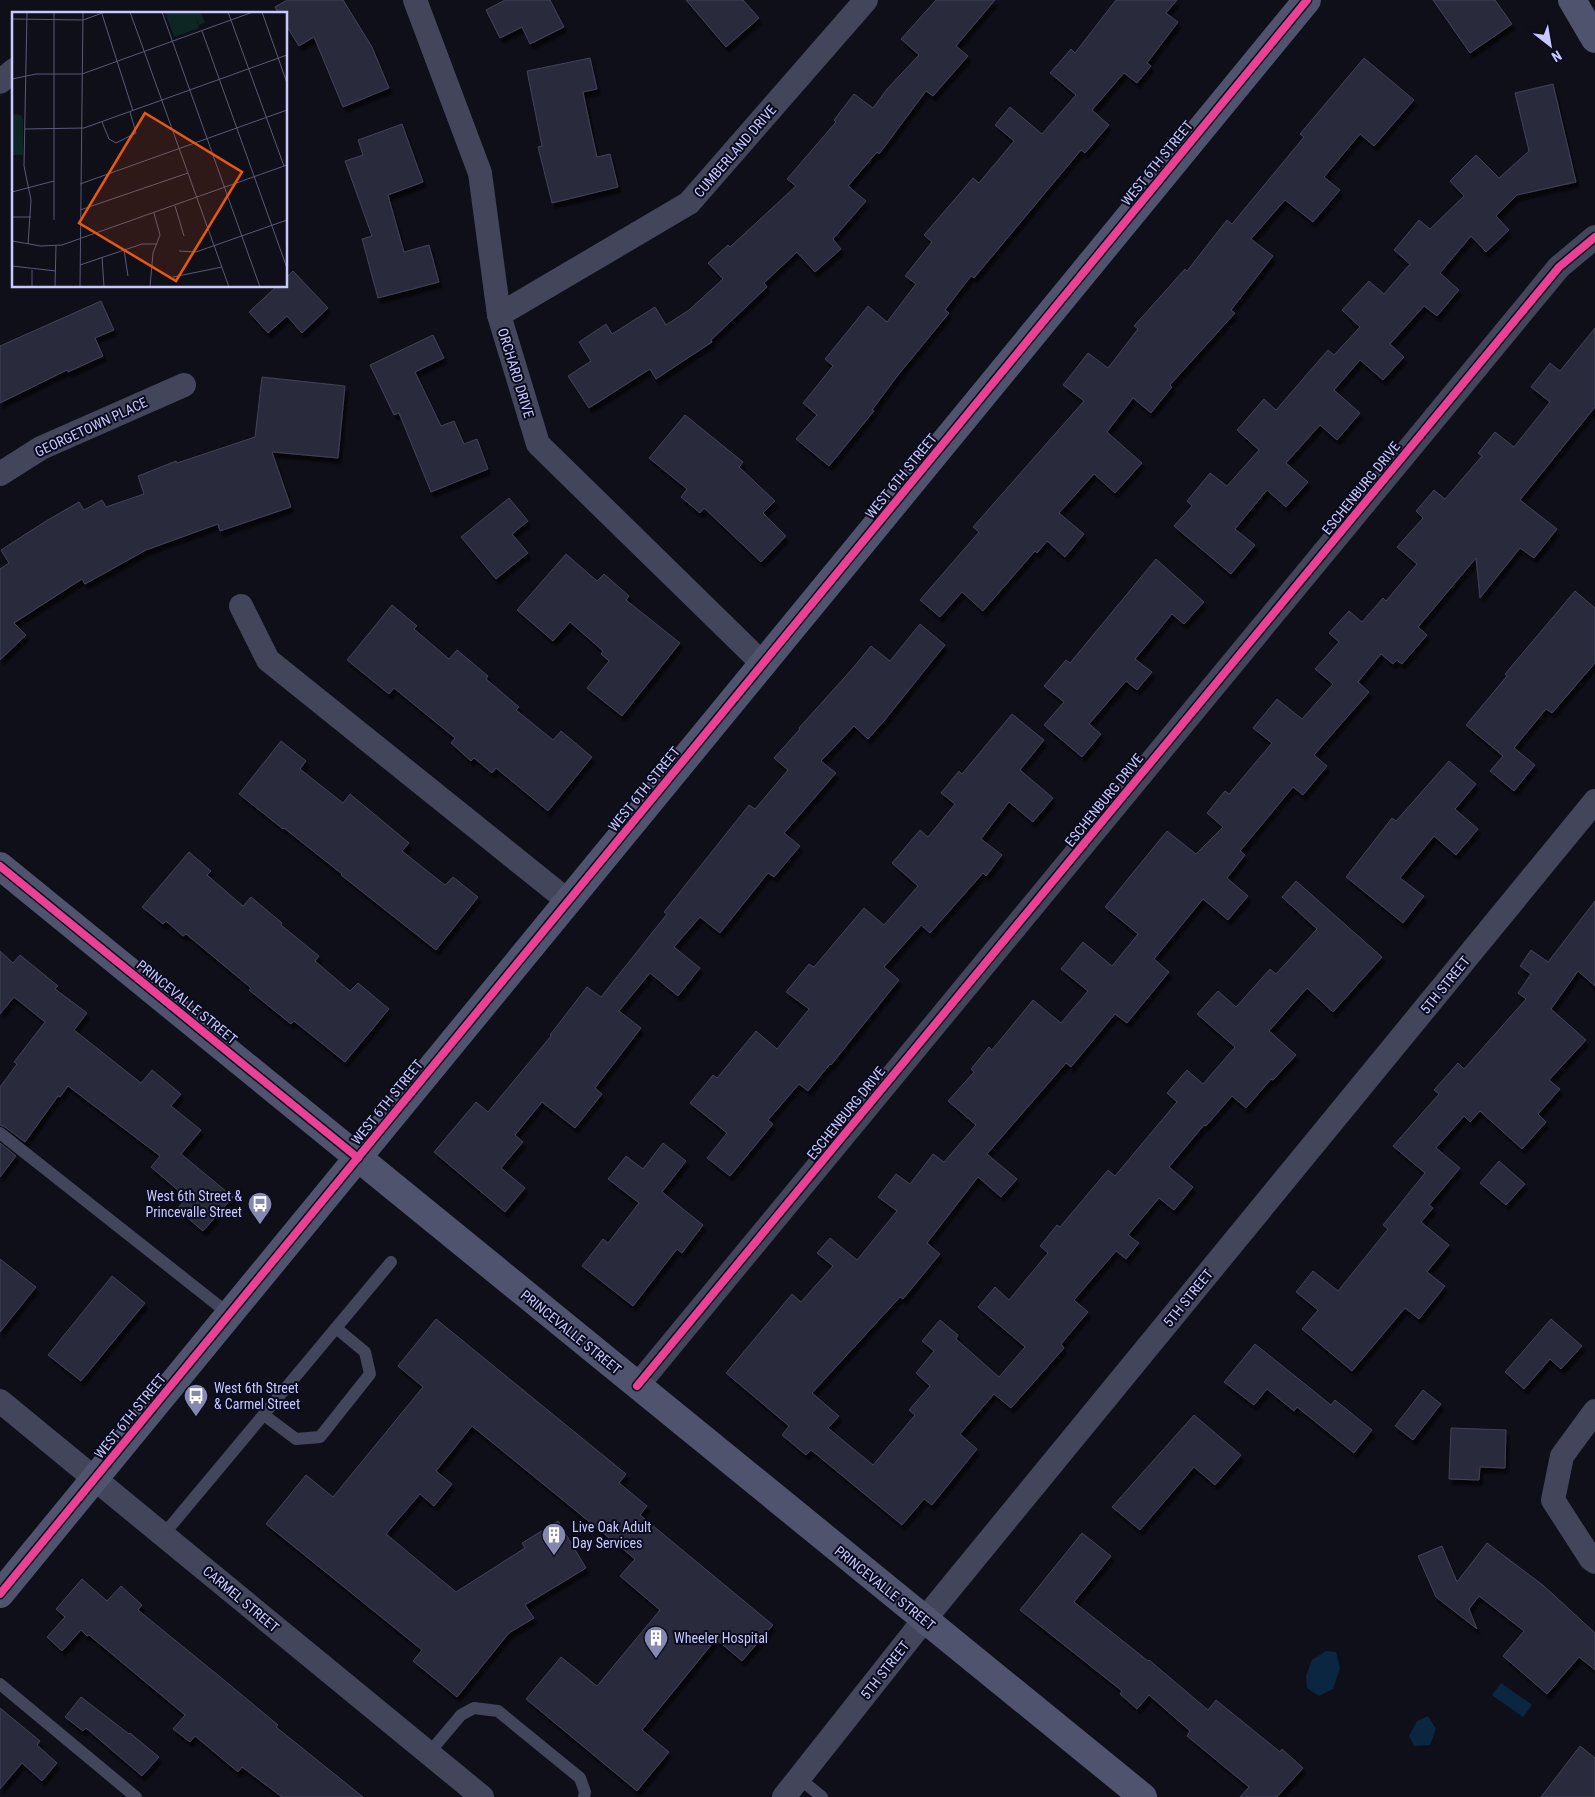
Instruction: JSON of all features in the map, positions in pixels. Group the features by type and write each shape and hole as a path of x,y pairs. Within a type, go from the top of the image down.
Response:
{"street":[{"name":"ORCHARD DRIVE","path":"415,0 480,173 499,316 538,444 763,664"},
{"name":"WEST 6TH STREET","path":"0,1594 1307,0"},
{"path":"1572,0 1595,39"},
{"name":"CUMBERLAND DRIVE","path":"499,316 689,203 861,2"},
{"path":"0,82 12,72"},
{"name":"ESCHENBURG DRIVE","path":"638,1386 1559,266 1595,237"},
{"name":"GEORGETOWN PLACE","path":"0,474 41,448 184,385"},
{"path":"241,606 268,660 568,901"},
{"name":"5TH STREET","path":"784,1797 924,1620 1595,802"},
{"name":"PRINCEVALLE STREET","path":"0,866 1143,1797"},
{"name":"CARMEL STREET","path":"0,1401 482,1797"},
{"path":"1595,1411 1562,1456 1553,1500 1591,1559 1595,1562"}],"lane":[{"path":"0,1133 229,1314"},
{"path":"164,1534 391,1262"},
{"path":"264,1415 296,1439 320,1437 370,1374 365,1352 336,1328"},
{"path":"0,1684 136,1797"},
{"path":"429,1753 461,1715 474,1708 498,1711 580,1778 585,1792 584,1797"},
{"path":"799,1778 822,1797"}],"water":[{"path":"1326,1651 1336,1652 1340,1668 1333,1689 1319,1696 1307,1688 1306,1676 1312,1660"},
{"path":"1501,1683 1532,1705 1523,1717 1492,1695"},
{"path":"1428,1716 1436,1729 1430,1745 1414,1746 1409,1736 1417,1721"}],"building":[{"path":"287,0 343,0 372,47 389,88 343,107 314,37 299,46 288,28 288,12 278,12 275,7"},
{"path":"505,0 550,0 564,27 530,44 522,27 500,38 486,10"},
{"path":"686,0 743,0 759,18 726,47"},
{"path":"936,0 995,0 956,46 968,56 933,96 926,91 879,154 877,152 848,186 866,201 833,239 841,249 815,272 797,252 764,283 767,287 711,340 712,342 656,379 650,369 589,408 568,376 591,361 579,342 606,324 612,334 655,307 666,325 689,310 723,279 708,263 728,245 730,247 796,186 787,179 836,122 834,120 854,94 873,108 887,89 919,55 901,39"},
{"path":"1116,0 1177,0 1166,13 1178,22 1147,63 1151,66 1137,83 1124,73 1092,110 1109,125 1085,153 1081,150 974,278 971,276 945,310 949,313 898,375 872,410 874,411 829,466 796,439 817,415 803,403 833,366 825,359 868,306 887,322 916,284 905,276 932,242 924,235 973,178 979,183 1014,141 995,125 1010,107 1042,134 1076,95 1050,73 1071,49 1075,53"},
{"path":"1433,0 1495,0 1512,24 1470,53"},
{"path":"590,58 597,89 583,92 592,135 597,157 610,154 618,187 552,203 538,147 542,146 527,71"},
{"path":"1364,58 1414,100 1374,146 1360,134 1324,177 1340,190 1313,222 1285,200 1251,239 1273,256 1231,310 1235,313 1170,385 1172,387 1151,413 1133,398 1107,432 1142,463 1115,493 1094,474 1059,513 1084,534 1065,557 1047,541 1037,553 1035,551 983,611 962,592 940,617 920,600 979,532 973,527 1084,401 1063,385 1088,353 1108,368 1138,329 1134,326 1185,269 1187,271 1227,220 1232,224 1304,137 1300,134"},
{"path":"1553,84 1576,182 1517,195 1496,216 1509,230 1486,252 1471,236 1440,273 1459,290 1437,316 1424,306 1390,344 1404,357 1383,380 1360,360 1334,390 1360,413 1337,440 1320,425 1286,463 1308,482 1286,507 1267,490 1235,529 1255,545 1231,574 1174,526 1192,506 1187,501 1210,473 1227,486 1259,450 1237,430 1264,399 1276,410 1328,350 1334,355 1360,327 1342,310 1369,281 1384,294 1410,264 1394,250 1419,220 1430,229 1464,196 1450,181 1476,155 1499,178 1529,151 1515,93"},
{"path":"402,124 423,182 388,195 404,252 429,245 439,282 378,298 362,239 372,236 345,161 363,155 358,140"},
{"path":"293,271 328,308 302,333 287,316 268,333 249,312 275,288 288,288 288,276"},
{"path":"101,301 114,330 95,338 103,356 68,372 67,370 0,403 0,346"},
{"path":"1595,328 1595,407 1520,500 1557,529 1534,558 1520,548 1480,598 1476,558 1418,627 1427,635 1402,664 1397,660 1393,664 1381,654 1358,682 1369,692 1314,755 1327,766 1303,795 1293,787 1240,851 1245,855 1227,878 1248,896 1228,920 1203,899 1154,959 1169,972 1127,1023 1115,1014 1071,1067 1066,1063 987,1154 1017,1179 1001,1197 978,1177 927,1243 940,1254 903,1299 900,1297 812,1393 839,1416 828,1428 873,1465 915,1415 909,1410 930,1386 916,1373 934,1351 922,1341 940,1320 958,1335 956,1339 999,1377 1025,1347 978,1307 995,1287 1009,1300 1048,1253 1040,1246 1057,1225 1060,1227 1108,1170 1115,1176 1177,1102 1167,1093 1187,1070 1203,1084 1235,1047 1197,1014 1218,991 1236,1007 1270,969 1276,974 1317,929 1282,897 1296,881 1382,957 1333,1012 1307,988 1269,1031 1296,1055 1273,1080 1271,1079 1246,1108 1232,1096 1206,1126 1204,1125 1169,1167 1193,1187 1174,1210 1159,1198 1128,1235 1139,1243 1126,1259 1116,1251 1074,1300 1088,1312 1061,1344 1064,1348 1011,1408 994,1394 960,1434 977,1449 932,1505 924,1499 902,1525 811,1450 806,1455 782,1435 789,1426 726,1373 792,1294 801,1302 833,1266 817,1253 830,1238 857,1260 897,1211 878,1197 896,1174 910,1184 933,1154 944,1162 976,1125 948,1101 974,1072 971,1069 989,1047 992,1050 1033,1000 1061,1023 1088,991 1061,969 1083,942 1112,966 1138,934 1105,907 1167,831 1196,854 1223,827 1207,813 1225,791 1229,794 1272,743 1253,728 1277,699 1302,719 1333,684 1315,669 1339,642 1329,633 1349,611 1362,622 1383,598 1386,601 1417,564 1397,547 1423,518 1416,511 1434,490 1445,499 1482,456 1478,453 1495,432 1514,447 1550,402 1531,387 1550,363 1560,371"},
{"path":"433,335 444,358 415,372 441,426 454,421 464,444 477,439 488,469 431,492 399,413 394,415 370,365"},
{"path":"262,377 345,386 338,458 272,452 291,507 220,531 218,524 146,550 85,584 82,579 14,623 26,635 0,660 0,569 9,563 1,550 79,502 84,510 102,500 106,507 144,494 138,476 176,461 177,463 255,437"},
{"path":"685,415 743,462 739,467 775,501 763,513 786,536 761,562 704,508 700,513 681,497 687,489 649,458"},
{"path":"509,498 528,521 512,534 528,553 496,579 461,537"},
{"path":"566,554 597,581 604,574 629,596 626,600 680,643 622,716 587,688 609,661 601,654 603,651 570,622 553,641 517,610"},
{"path":"1156,559 1204,602 1184,624 1172,614 1135,659 1152,672 1137,690 1126,681 1089,724 1101,734 1082,757 1044,725 1064,702 1044,686 1066,660 1070,663"},
{"path":"1575,591 1595,608 1595,663 1552,713 1546,709 1514,748 1535,765 1514,791 1490,771 1503,756 1466,725 1507,676 1505,674"},
{"path":"392,605 417,626 414,629 449,659 457,650 488,676 486,679 519,707 516,710 553,740 561,731 592,757 548,811 496,768 492,773 474,758 471,761 451,743 455,738 394,688 389,694 347,660"},
{"path":"920,624 945,645 868,739 854,726 821,761 836,773 784,833 800,846 774,877 768,873 720,933 700,917 674,947 700,968 678,996 650,973 619,1011 641,1028 595,1088 602,1094 575,1128 542,1102 515,1135 523,1142 501,1168 525,1188 505,1212 434,1152 476,1102 488,1112 551,1036 587,987 601,997 667,914 664,912 749,805 755,809 788,770 774,758 871,646 890,661"},
{"path":"1012,714 1044,740 1020,770 1053,798 1033,822 1009,802 981,839 1002,855 986,876 983,873 930,933 921,925 884,967 899,980 808,1091 799,1084 768,1120 773,1124 730,1176 707,1158 727,1133 690,1103 713,1075 717,1078 756,1031 777,1049 809,1009 786,992 809,964 814,967 864,908 884,925 918,886 892,863 920,830 928,837 955,804 941,793 959,771 962,774"},
{"path":"281,741 306,761 300,769 343,803 350,794 409,843 402,851 445,885 453,877 478,897 436,950 239,794"},
{"path":"1449,761 1476,784 1455,809 1478,829 1456,855 1434,836 1400,878 1424,896 1403,923 1346,877 1392,818 1396,821"},
{"path":"189,852 211,871 207,875 243,906 251,897 282,923 281,925 319,956 315,961 350,991 358,983 389,1009 345,1062 294,1021 291,1024 249,990 251,988 186,934 183,936 166,921 163,924 142,907"},
{"path":"1595,901 1595,986 1578,971 1551,1009 1586,1040 1549,1080 1560,1089 1538,1114 1546,1122 1522,1149 1480,1111 1470,1122 1464,1116 1436,1148 1460,1168 1429,1205 1433,1208 1421,1222 1449,1245 1427,1272 1445,1286 1419,1319 1405,1308 1352,1371 1302,1329 1318,1310 1296,1292 1313,1271 1338,1291 1388,1229 1383,1225 1425,1173 1393,1146 1439,1094 1434,1090 1458,1063 1464,1069 1526,999 1518,993 1531,974 1520,966 1531,950 1548,962"},
{"path":"0,951 13,963 20,955 58,986 55,989 87,1013 74,1030 141,1083 152,1070 181,1094 171,1106 201,1130 181,1154 233,1197 203,1231 177,1209 187,1198 151,1167 160,1156 68,1086 60,1097 58,1096 25,1142 0,1125 0,1087 17,1064 14,1062 45,1022 14,997 0,1014"},
{"path":"0,1143 16,1156 0,1177"},
{"path":"663,1143 686,1161 662,1192 703,1225 682,1253 677,1249 633,1306 582,1266 603,1239 608,1243 639,1203 608,1179 626,1156 643,1169"},
{"path":"1499,1161 1525,1184 1506,1205 1480,1183"},
{"path":"0,1259 36,1287 0,1332"},
{"path":"112,1276 145,1303 81,1381 48,1355"},
{"path":"436,1319 626,1474 619,1483 647,1506 640,1515 773,1625 742,1661 716,1639 642,1730 669,1752 637,1791 526,1699 561,1657 597,1686 660,1610 620,1576 635,1559 472,1426 436,1471 452,1484 434,1506 420,1494 386,1534 456,1592 525,1548 522,1543 558,1521 586,1568 525,1605 534,1618 509,1633 457,1697 413,1661 422,1650 266,1524 306,1475 333,1497 423,1387 398,1366"},
{"path":"1551,1319 1582,1346 1561,1369 1550,1359 1524,1389 1505,1372"},
{"path":"1255,1344 1331,1405 1335,1400 1372,1430 1354,1453 1297,1407 1294,1411 1267,1389 1254,1405 1224,1382"},
{"path":"1423,1390 1441,1404 1413,1440 1395,1426"},
{"path":"1194,1415 1241,1455 1215,1485 1194,1467 1140,1530 1112,1507"},
{"path":"1451,1428 1506,1430 1505,1468 1480,1467 1479,1480 1449,1479"},
{"path":"1082,1533 1111,1556 1074,1602 1149,1660 1208,1710 1216,1700 1280,1752 1282,1749 1303,1768 1277,1797 1240,1797 1249,1787 1187,1736 1190,1731 1149,1695 1137,1709 1120,1694 1122,1691 1020,1610"},
{"path":"1487,1543 1544,1586 1595,1633 1595,1670 1579,1657 1547,1694 1503,1656 1524,1631 1479,1596 1469,1609 1477,1629 1436,1597 1418,1556 1442,1546 1457,1582"},
{"path":"82,1579 107,1601 121,1586 142,1605 138,1610 278,1725 276,1727 363,1797 282,1797 242,1767 238,1772 195,1736 190,1742 173,1729 185,1715 89,1635 87,1636 81,1630 62,1651 47,1637 65,1617 56,1609"},
{"path":"81,1697 159,1757 142,1776 86,1728 83,1731 65,1717"},
{"path":"0,1708 40,1741 37,1745 57,1763 42,1781 22,1763 0,1789"},
{"path":"1580,1746 1595,1758 1595,1797 1541,1797"}],"cycle path":[{"path":"0,1594 1307,0"},
{"path":"637,1386 1559,267 1595,237"},
{"path":"0,866 358,1158"}],"place":[{"name":"West 6th Street & Princevalle Street","path":"260,1225"},
{"name":"West 6th Street & Carmel Street","path":"196,1417"},
{"name":"Live Oak Adult Day Services","path":"554,1556"},
{"name":"Wheeler Hospital","path":"656,1659"}]}
